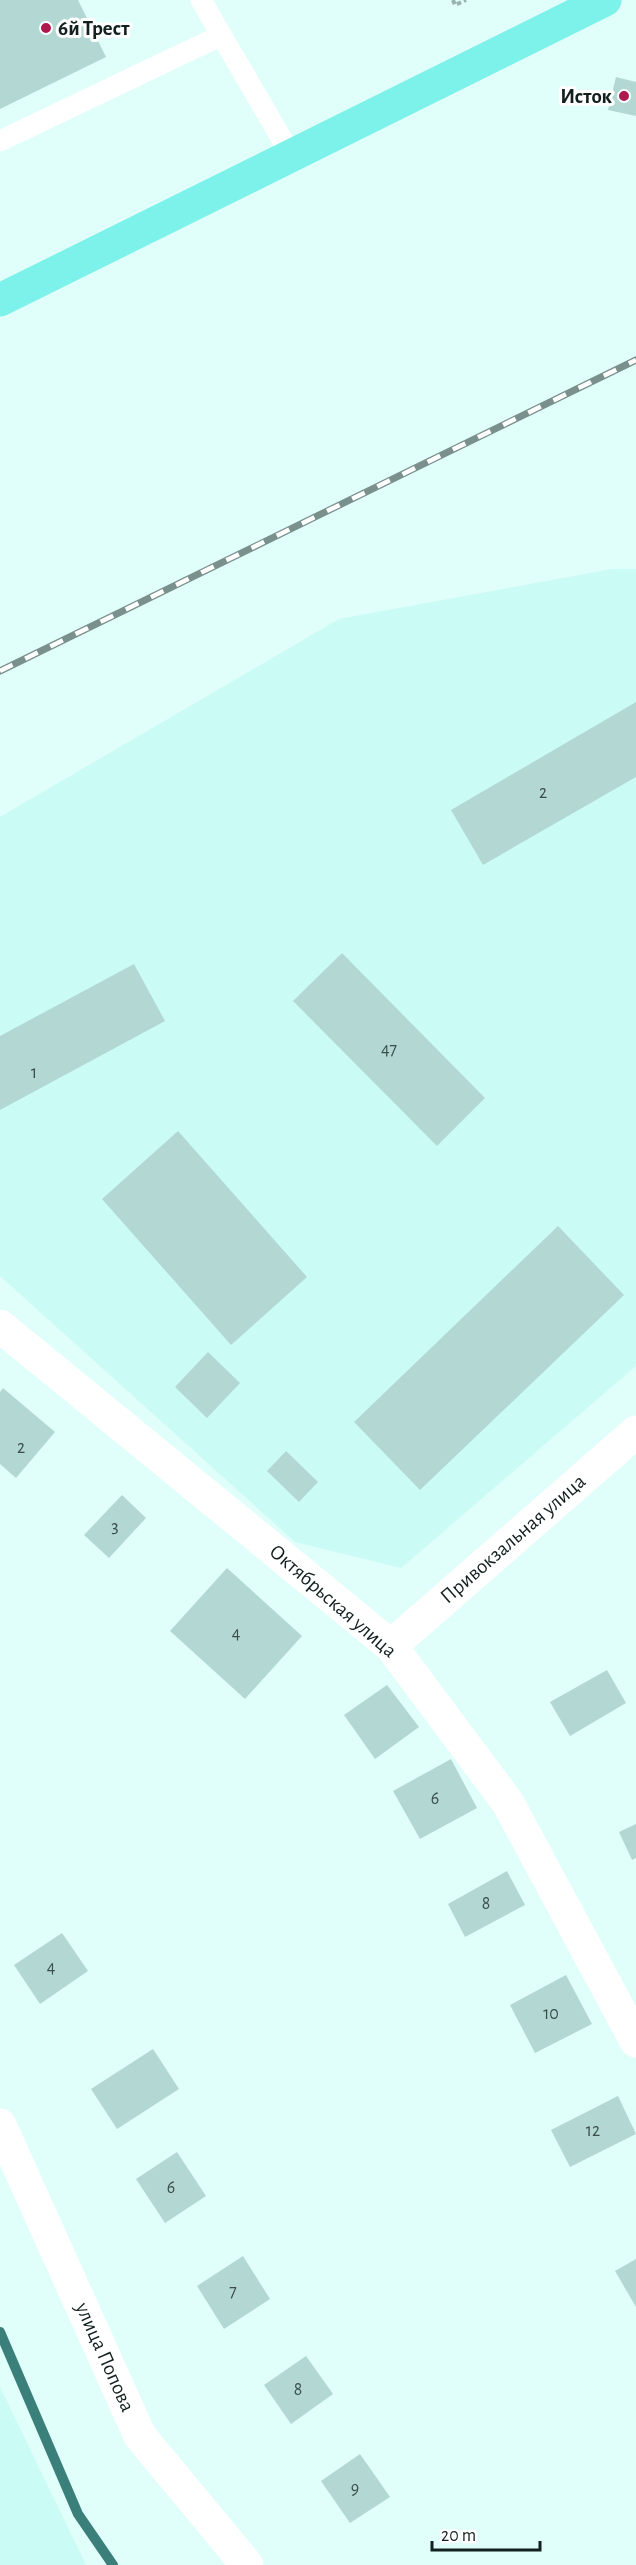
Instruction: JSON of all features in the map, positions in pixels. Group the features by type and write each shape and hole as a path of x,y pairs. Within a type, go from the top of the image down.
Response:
{"main road":[{"path":"0,300 604,0"}],"street":[{"name":"Октябрьская улица","path":"0,1326 391,1646 508,1803 636,2041"},
{"name":"Привокзальная улица","path":"391,1646 636,1432"},
{"name":"улица Попова","path":"0,2126 141,2436 247,2565"}],"lane":[{"path":"201,0 291,155"},
{"path":"0,141 222,36"}],"path":[{"path":"453,0 455,5 466,0"}],"shaded area":[{"path":"612,569 636,569 636,1366 401,1568 295,1542 0,1276 0,817 339,619"},
{"path":"0,2387 86,2565 0,2565"}],"building":[{"name":"6й Трест","path":"0,0 78,0 106,57 0,109"},
{"name":"Исток","path":"616,77 636,82 636,116 608,110"},
{"path":"636,702 636,777 483,865 451,810"},
{"path":"342,953 485,1098 437,1146 293,1001"},
{"path":"134,964 165,1021 0,1110 0,1036"},
{"path":"178,1131 307,1277 231,1345 102,1199"},
{"path":"558,1226 624,1295 420,1490 354,1422"},
{"path":"208,1352 240,1383 207,1418 175,1387"},
{"path":"3,1388 55,1432 16,1478 0,1464 0,1392"},
{"path":"286,1451 318,1482 299,1502 267,1471"},
{"path":"122,1495 146,1518 109,1558 84,1535"},
{"path":"227,1568 302,1636 245,1699 170,1631"},
{"path":"607,1670 626,1703 570,1736 550,1702"},
{"path":"387,1685 419,1727 375,1759 344,1715"},
{"path":"451,1759 477,1808 420,1839 393,1791"},
{"path":"636,1824 636,1858 632,1860 619,1832"},
{"path":"507,1871 525,1905 465,1937 448,1904"},
{"path":"62,1933 88,1971 40,2004 14,1965"},
{"path":"566,1975 592,2024 535,2053 510,2005"},
{"path":"153,2049 179,2089 117,2129 91,2089"},
{"path":"618,2096 636,2134 570,2167 551,2130"},
{"path":"177,2152 206,2196 165,2223 136,2179"},
{"path":"243,2256 270,2299 224,2329 197,2286"},
{"path":"636,2259 636,2307 615,2271"},
{"path":"306,2356 333,2394 291,2424 264,2385"},
{"path":"360,2454 390,2497 350,2523 321,2481"}],"waterway":[{"path":"0,2332 78,2514 113,2565"}],"railway":[{"path":"0,671 636,360"}],"place":[{"name":"6й Трест","path":"46,28"},
{"name":"Исток","path":"624,96"}]}
